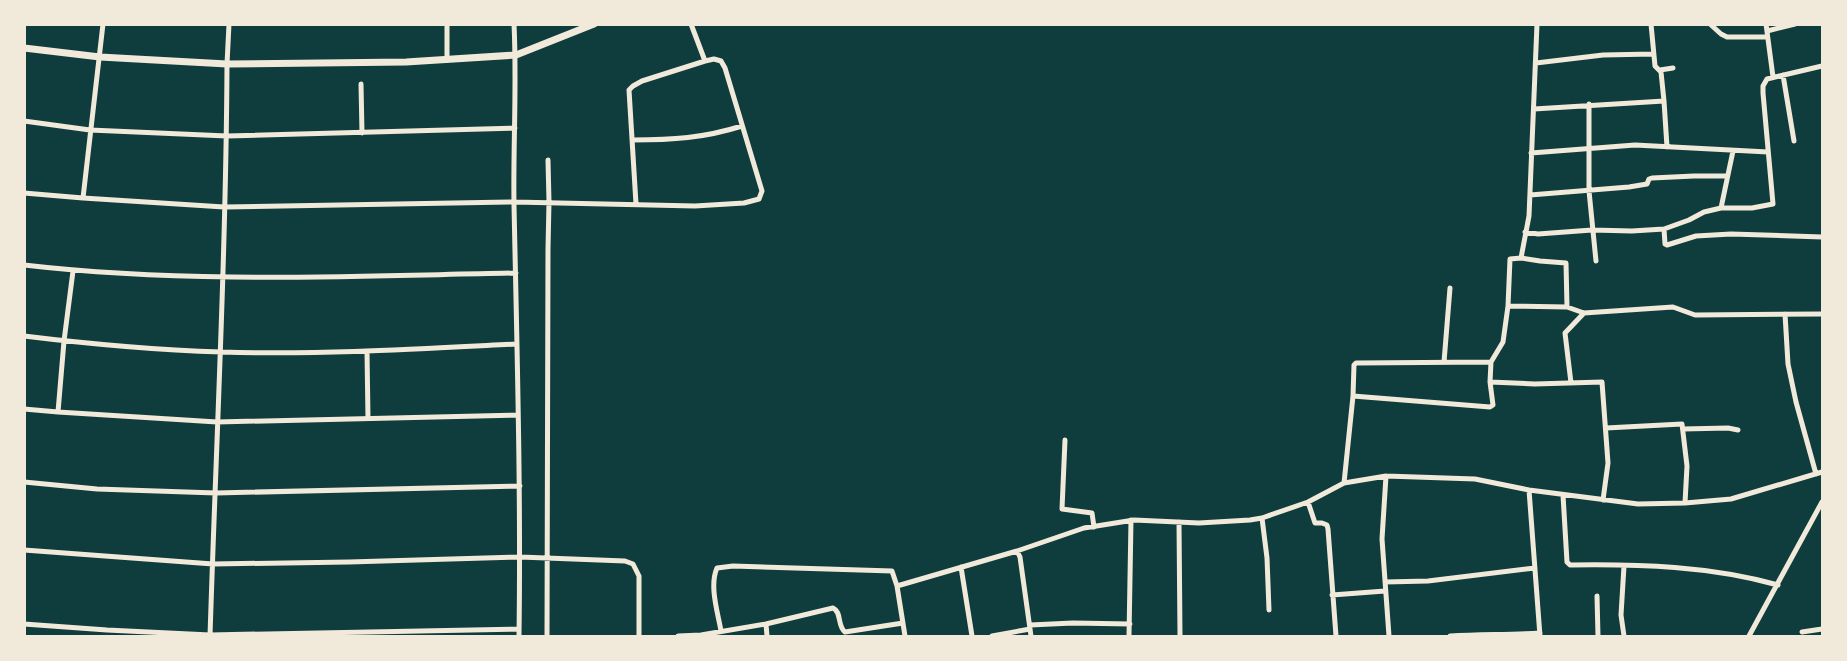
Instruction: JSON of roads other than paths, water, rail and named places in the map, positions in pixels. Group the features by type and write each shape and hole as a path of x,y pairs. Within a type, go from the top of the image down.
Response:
{"street":[{"path":"83,198 103,24"},
{"path":"210,636 221,352 229,24"},
{"path":"447,24 447,60"},
{"path":"24,624 210,636 519,633 520,486 514,202 514,24"},
{"path":"24,48 100,57 227,64 447,60 516,55 594,24"},
{"path":"691,24 705,61"},
{"path":"1521,258 1529,216 1537,24"},
{"path":"1651,24 1655,67 1660,70 1673,68"},
{"path":"1710,24 1727,37 1795,24"},
{"path":"1766,31 1773,78"},
{"path":"1536,64 1603,55 1653,54"},
{"path":"24,193 224,207 514,202 695,206 744,203 759,199 762,194 761,187 723,63 718,60 705,61 642,81 630,88 628,97 636,204"},
{"path":"1525,232 1538,234 1592,229 1664,229 1704,212 1721,208 1752,208 1773,204 1763,86 1766,79 1822,66"},
{"path":"1660,70 1667,147"},
{"path":"1783,75 1794,141"},
{"path":"361,84 362,133"},
{"path":"1534,109 1664,101"},
{"path":"1589,104 1589,191 1596,261"},
{"path":"24,121 90,130 227,136 515,128"},
{"path":"632,139 690,138 742,126"},
{"path":"1531,153 1635,145 1768,152"},
{"path":"1721,208 1733,150"},
{"path":"547,636 548,160"},
{"path":"1530,195 1646,184 1652,178 1727,176"},
{"path":"1664,229 1667,245 1696,236 1731,234 1822,237"},
{"path":"1353,396 1490,407 1493,403 1491,362 1503,342 1510,260 1521,258 1566,263 1567,307"},
{"path":"24,265 74,271 222,278 516,273"},
{"path":"58,412 74,271"},
{"path":"1444,362 1450,288"},
{"path":"1508,306 1567,307 1584,313 1674,307 1695,314 1822,314"},
{"path":"1571,383 1565,334 1584,313"},
{"path":"897,586 1017,551 1084,528 1131,520 1179,522 1262,518 1308,502 1344,484 1386,476 1475,479 1529,490 1638,504 1731,499 1819,473 1796,402 1788,364 1785,314"},
{"path":"24,336 221,352 367,351 516,344"},
{"path":"367,351 368,419"},
{"path":"1344,484 1356,363 1491,362"},
{"path":"1490,382 1602,382 1608,463 1603,500"},
{"path":"24,408 217,422 518,415"},
{"path":"1606,428 1682,424 1687,466 1685,503"},
{"path":"1683,429 1738,430"},
{"path":"1065,440 1062,509 1092,513 1094,527"},
{"path":"1386,476 1382,540 1389,636"},
{"path":"24,482 97,489 216,493 520,486"},
{"path":"1450,636 1540,635 1529,490"},
{"path":"1563,495 1568,564 1692,568 1778,584"},
{"path":"1308,502 1315,523 1327,525 1328,529 1336,636"},
{"path":"1749,636 1822,502"},
{"path":"1262,518 1269,610"},
{"path":"1129,636 1131,520"},
{"path":"1179,522 1180,636"},
{"path":"24,550 213,564 520,557 613,560 633,564 639,576 639,636"},
{"path":"1017,551 1030,630"},
{"path":"721,631 714,583 715,572 720,567 746,566 890,570 897,586 905,636"},
{"path":"1624,566 1621,615 1624,636"},
{"path":"961,567 972,636"},
{"path":"1385,582 1428,581 1535,568"},
{"path":"1332,595 1385,591"},
{"path":"1597,596 1598,636"},
{"path":"678,636 701,636 833,608 838,612 845,632 903,623"},
{"path":"992,636 1073,623 1130,624"},
{"path":"766,624 766,636"},
{"path":"1802,632 1822,629"}]}
